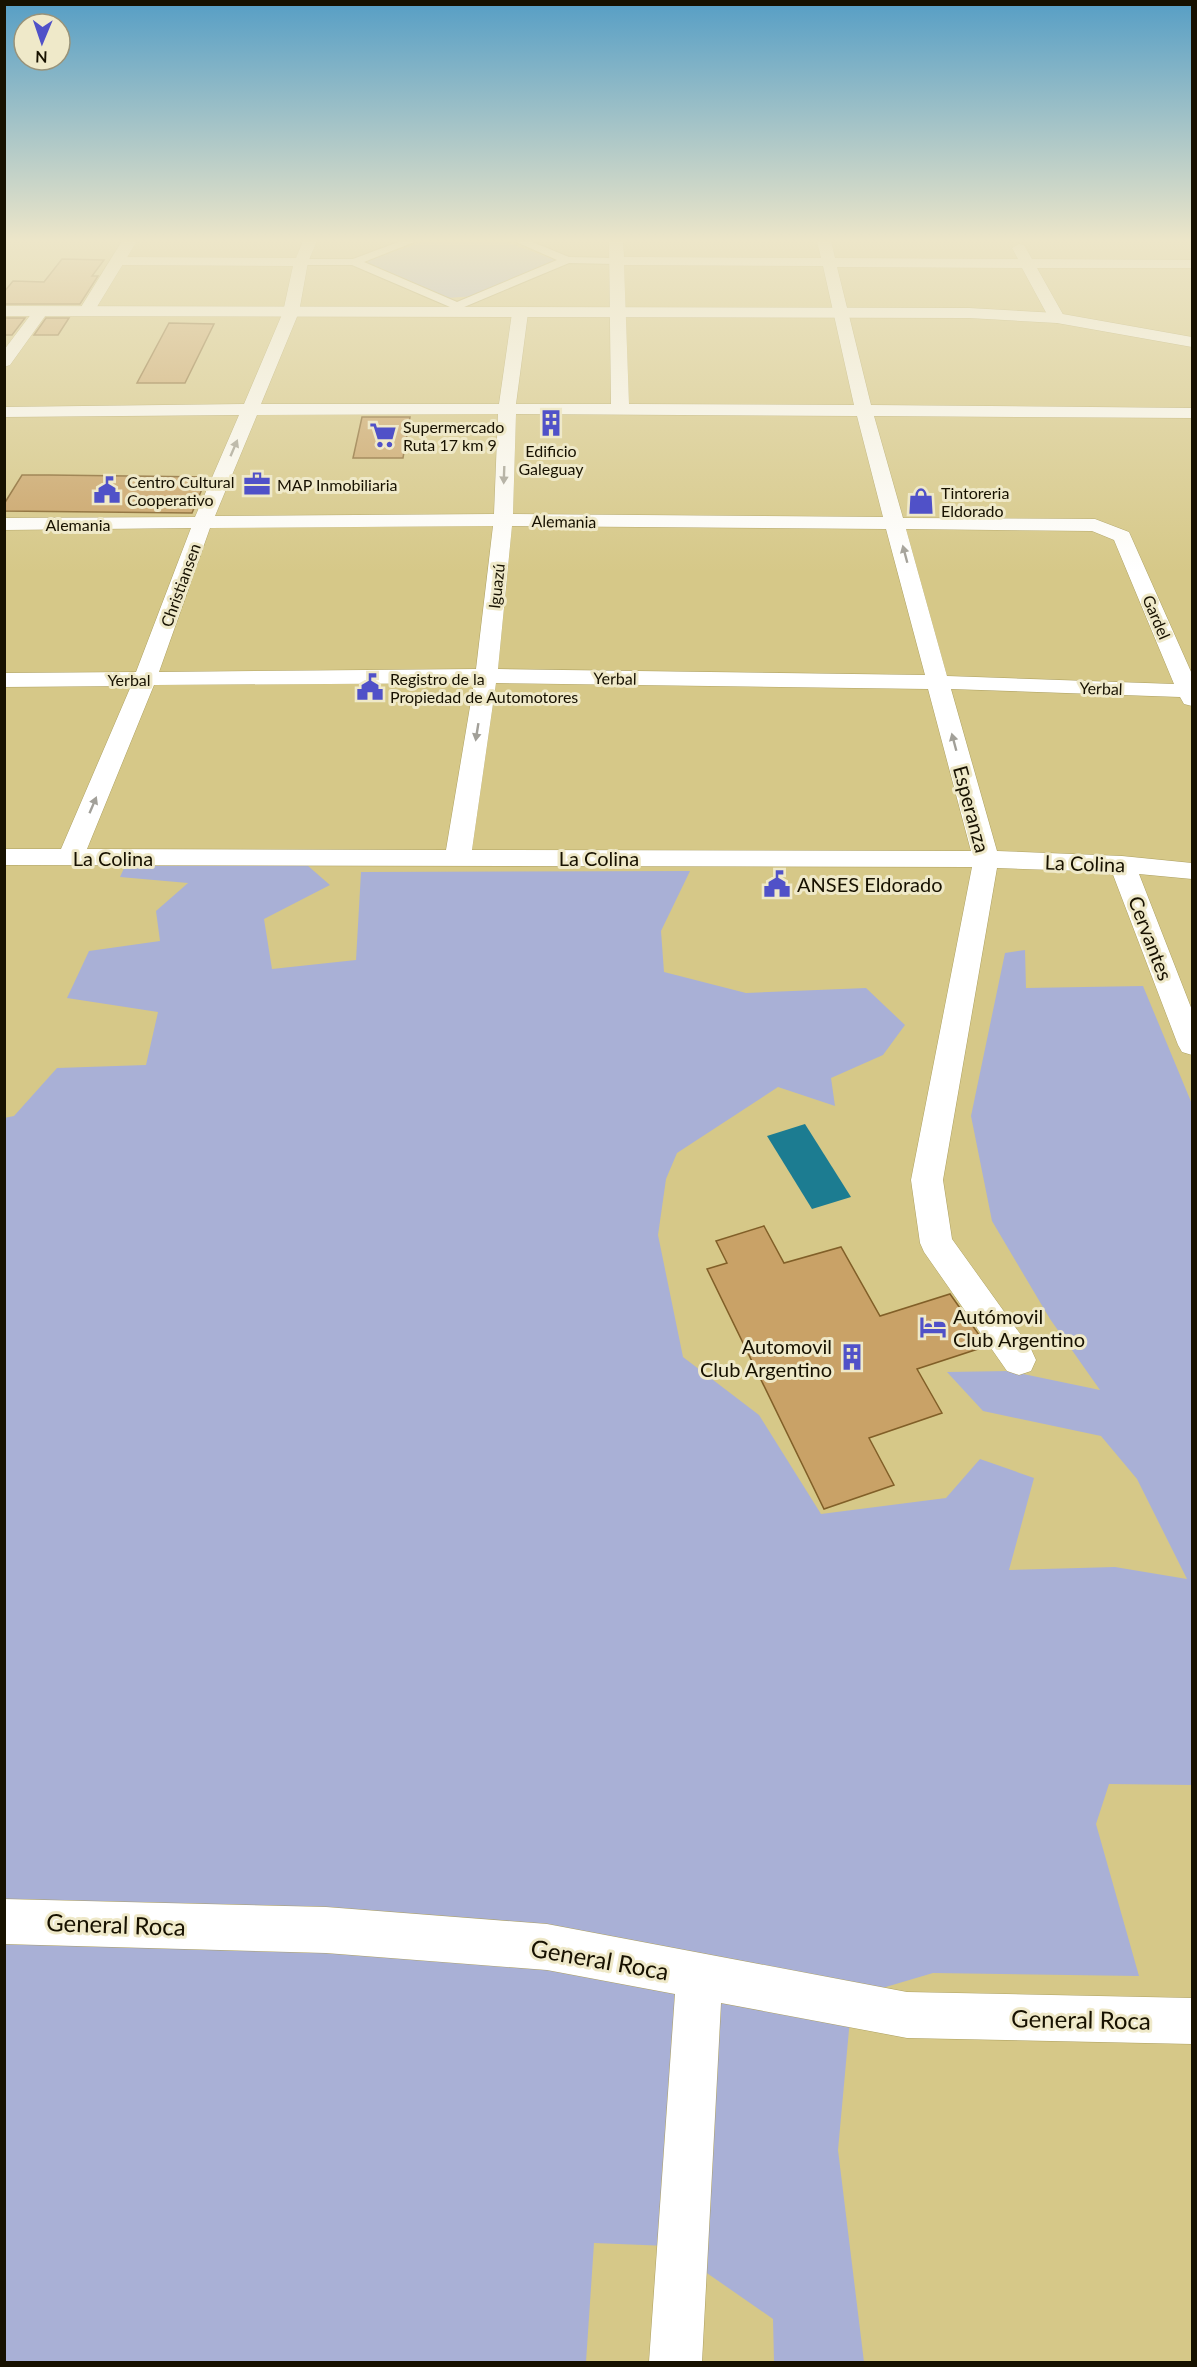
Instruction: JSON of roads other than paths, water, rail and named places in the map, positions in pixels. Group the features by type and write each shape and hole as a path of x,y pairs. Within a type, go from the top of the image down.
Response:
{"street":[{"name":"Christiansen","path":"70,859 145,679 202,524 274,351"},
{"name":"Iguazú","path":"458,857 486,676 503,520 507,409 515,351"},
{"path":"618,351 620,408"},
{"name":"Esperanza","path":"850,351 864,411 897,524 986,860 927,1180 936,1243 1019,1360"},
{"path":"4,412 250,408 620,408 1192,413"},
{"name":"Alemania","path":"4,524 503,520 1095,525 1122,536"},
{"name":"Gardel","path":"1122,536 1191,695"},
{"name":"Yerbal","path":"4,680 486,676 938,682 1191,695"},
{"name":"La Colina","path":"4,857 986,860 1122,864 1192,871"},
{"name":"Cervantes","path":"1122,864 1192,1045"},
{"name":"General Roca","path":"4,1921 326,1930 547,1947 908,2015 1192,2021"},
{"path":"675,2362 699,1977"}],"place":[{"name":"Edificio Galeguay","path":"551,423"},
{"name":"Supermercado Ruta 17 km 9","path":"383,435"},
{"name":"MAP Inmobiliaria","path":"257,484"},
{"name":"Centro Cultural Cooperativo","path":"107,490"},
{"name":"Tintoreria Eldorado","path":"921,501"},
{"name":"Registro de la Propiedad de Automotores","path":"370,687"},
{"name":"ANSES Eldorado","path":"777,884"},
{"name":"Autómovil Club Argentino","path":"933,1327"},
{"name":"Automovil Club Argentino","path":"852,1357"}]}
